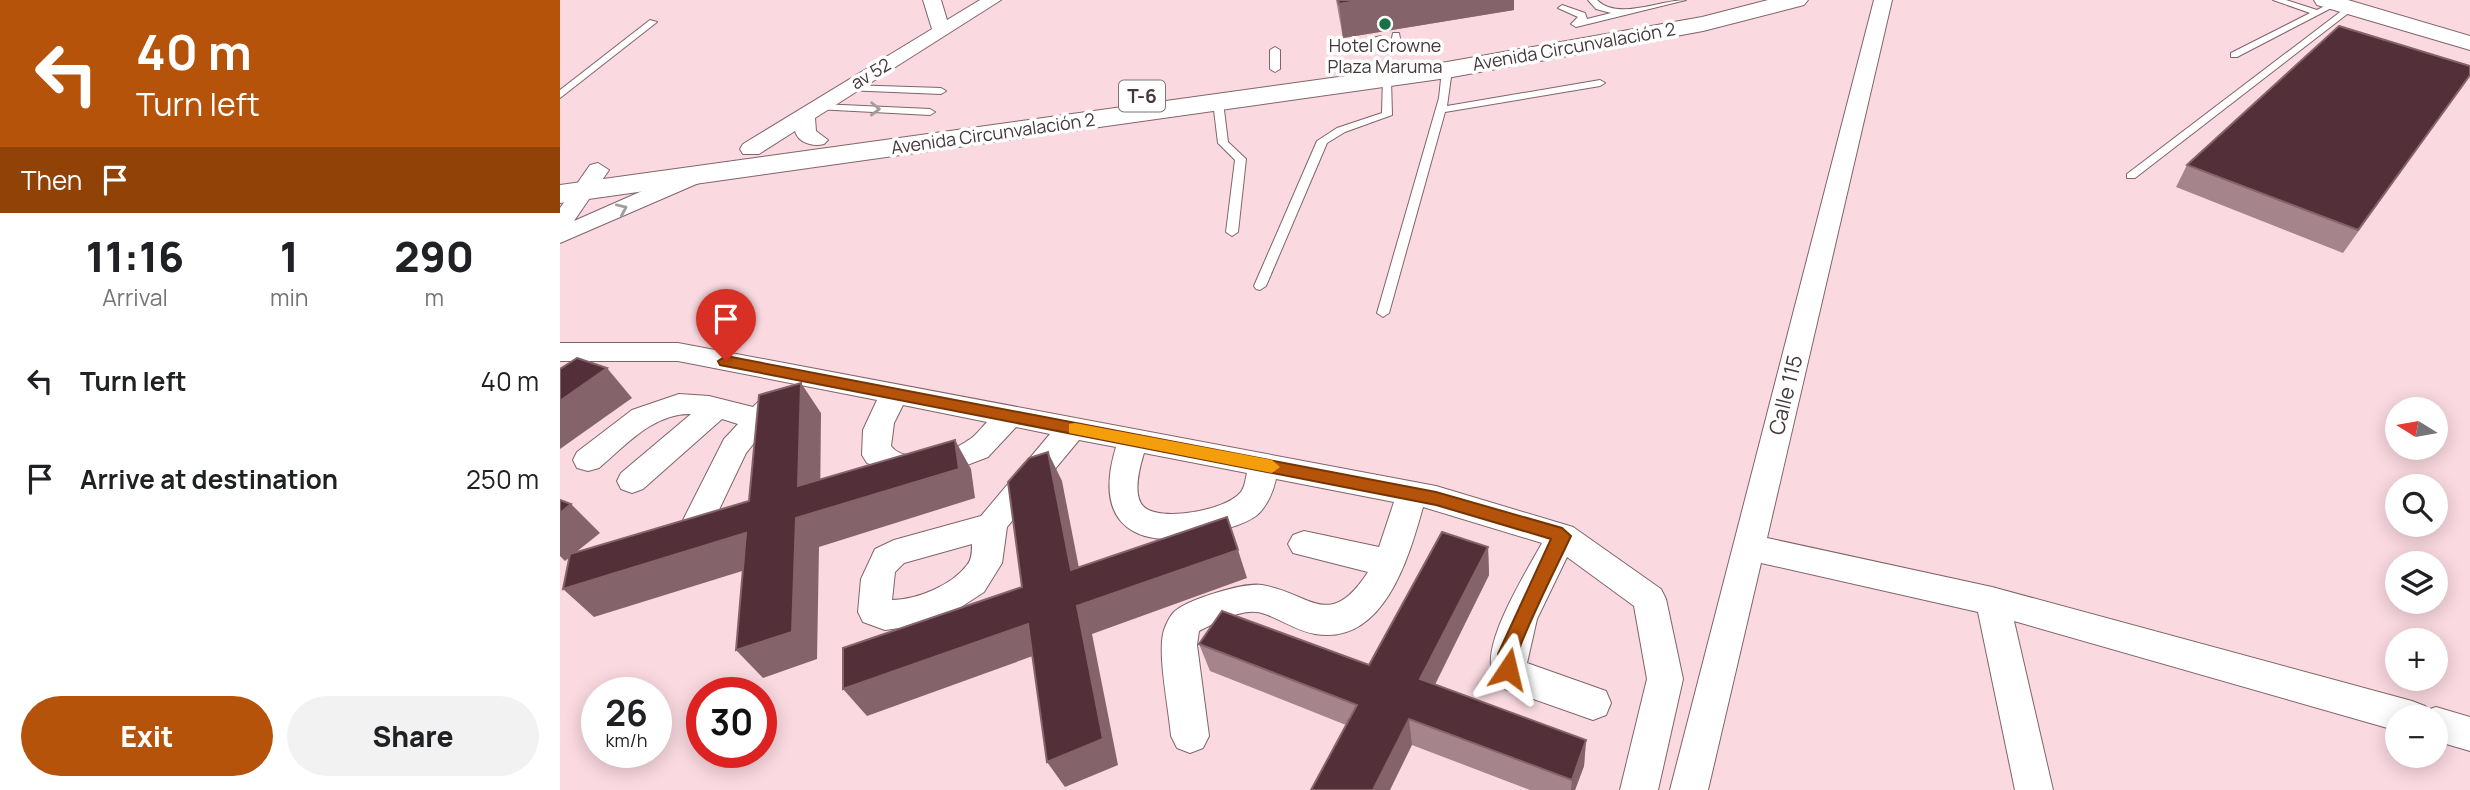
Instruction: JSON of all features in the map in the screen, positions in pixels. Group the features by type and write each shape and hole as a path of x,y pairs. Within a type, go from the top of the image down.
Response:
{"highway":[{"name":"Avenida Circunvalación 2","path":"576,183 751,149 814,121 1254,80 1607,26 1720,0"},
{"name":"Avenida Circunvalación 2","path":"576,183 700,174 1218,102 1386,65 1447,70 1703,24 1796,0"}],"street":[{"path":"932,0 943,31"},
{"name":"av 52","path":"814,121 848,88 992,0"},
{"name":"Calle 115","path":"1689,790 1883,0"},
{"path":"2340,4 2470,35"},
{"path":"2340,4 2470,43"},
{"path":"560,236 700,174"},
{"path":"560,224 576,183"},
{"path":"565,365 611,350 678,352 1412,494 1491,513 1562,536 1649,599 1665,679 1639,790"},
{"path":"696,526 734,447 798,375"},
{"path":"895,394 879,420 875,436 877,455 904,466 936,466 978,449 1010,416"},
{"path":"588,460 650,413 662,408 681,404 759,418"},
{"path":"632,481 714,410"},
{"path":"991,526 1072,428"},
{"path":"1133,440 1122,481 1128,511 1143,525 1165,529 1234,514 1255,498 1264,465"},
{"path":"1190,736 1180,645 1180,633 1186,621 1254,598 1320,620 1340,617 1358,607 1375,589 1388,563 1412,494"},
{"path":"1562,536 1507,654 1508,669 1518,678 1593,703"},
{"path":"1304,544 1388,563"},
{"path":"1749,547 1992,601 2385,710"},
{"path":"1992,601 2034,790"},
{"path":"2448,728 2470,734"}],"lane":[{"path":"1585,0 1562,8 1582,15 1583,19 1576,24 1682,0"},
{"path":"1592,0 1599,8 1620,14"},
{"path":"2277,0 2340,4"},
{"path":"2131,176 2321,31 2340,4"},
{"path":"2234,55 2340,4"},
{"path":"560,94 653,22"},
{"path":"2321,31 2334,35"},
{"path":"1396,35 1396,45 1404,49"},
{"path":"1260,286 1322,141 1341,130 1387,115 1386,65 1390,46 1378,38"},
{"path":"1275,50 1275,69"},
{"path":"1383,313 1441,110 1447,70"},
{"path":"1441,110 1600,83"},
{"path":"848,88 941,91"},
{"path":"1218,102 1223,143 1241,159 1232,232"},
{"path":"814,121 930,112"}],"building":[{"path":"1338,0 1362,0 1339,4"},
{"path":"2339,26 2470,66 2470,75 2358,230 2187,165"},
{"path":"577,358 607,368 560,401 560,369"},
{"path":"801,383 798,486 955,440 959,469 796,518 792,632 736,650 746,533 563,589 570,554 749,501 759,395"},
{"path":"1048,452 1071,570 1227,517 1238,550 1077,606 1103,739 1047,762 1028,624 843,689 843,648 1022,587 1008,482 1029,458"},
{"path":"560,500 571,504 560,513"},
{"path":"1442,532 1488,547 1420,679 1586,740 1572,780 1409,719 1373,790 1311,790 1357,705 1199,644 1222,611 1369,665"}],"slow traffic":[{"path":"1075,429 1272,467"}],"place":[{"name":"Hotel Crowne Plaza Maruma","path":"1385,24"}],"route":[{"path":"726,361 1436,498 1562,536 1507,654 1508,669"}]}
